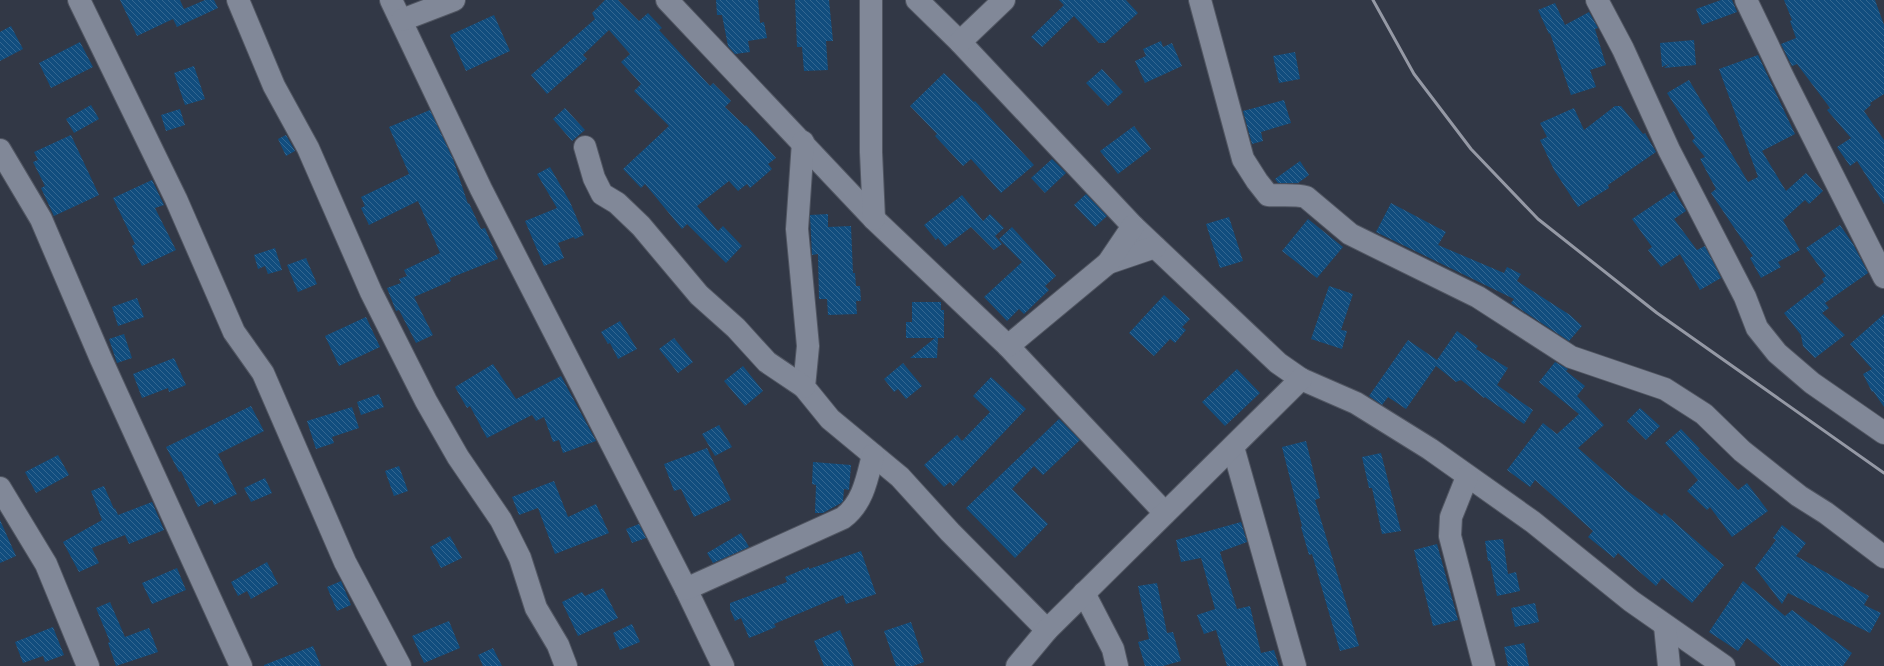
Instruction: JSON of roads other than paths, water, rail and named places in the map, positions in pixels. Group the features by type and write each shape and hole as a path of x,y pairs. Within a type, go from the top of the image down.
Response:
{"street":[{"path":"79,0 176,199 234,332 263,374 345,562 400,666"},
{"path":"238,0 274,86 308,148 371,292 426,402 458,458 501,520 520,558 536,608 558,645 566,666"},
{"path":"391,0 402,20 481,189 686,589 723,666"},
{"path":"402,20 454,0"},
{"path":"667,0 803,142 874,219 1008,346 1165,514"},
{"path":"870,0 871,152 874,219"},
{"path":"917,0 960,42 1133,226 1278,363 1301,379 1356,403 1430,449 1467,477 1533,522 1631,601 1724,666"},
{"path":"960,42 1004,0"},
{"path":"1200,0 1244,159 1257,182 1268,195 1288,197 1298,195 1306,198 1350,234 1478,297 1572,358 1665,389 1704,414 1742,451 1799,496 1826,513 1884,557"},
{"path":"1597,0 1622,49 1669,150 1745,297 1758,328 1777,354 1812,383 1884,433"},
{"path":"1746,0 1783,77 1884,277"},
{"path":"803,142 797,229 808,346 804,387"},
{"path":"585,147 594,178 602,194 618,203 641,226 699,295 736,328 767,362 804,387 830,419 900,478 950,532 1047,630"},
{"path":"0,150 41,219 235,664"},
{"path":"1008,346 1108,263 1133,226"},
{"path":"1108,263 1155,247"},
{"path":"1017,666 1047,630 1301,379"},
{"path":"1233,447 1295,666"},
{"path":"686,589 843,518 853,510 861,497 873,455"},
{"path":"1467,477 1451,517 1450,536 1484,666"},
{"path":"0,488 46,564 88,666"},
{"path":"1084,594 1113,649 1117,666"},
{"path":"1665,626 1669,666"}],"railway":[{"path":"1373,0 1414,74 1471,149 1538,219 1657,313 1884,473"}]}
